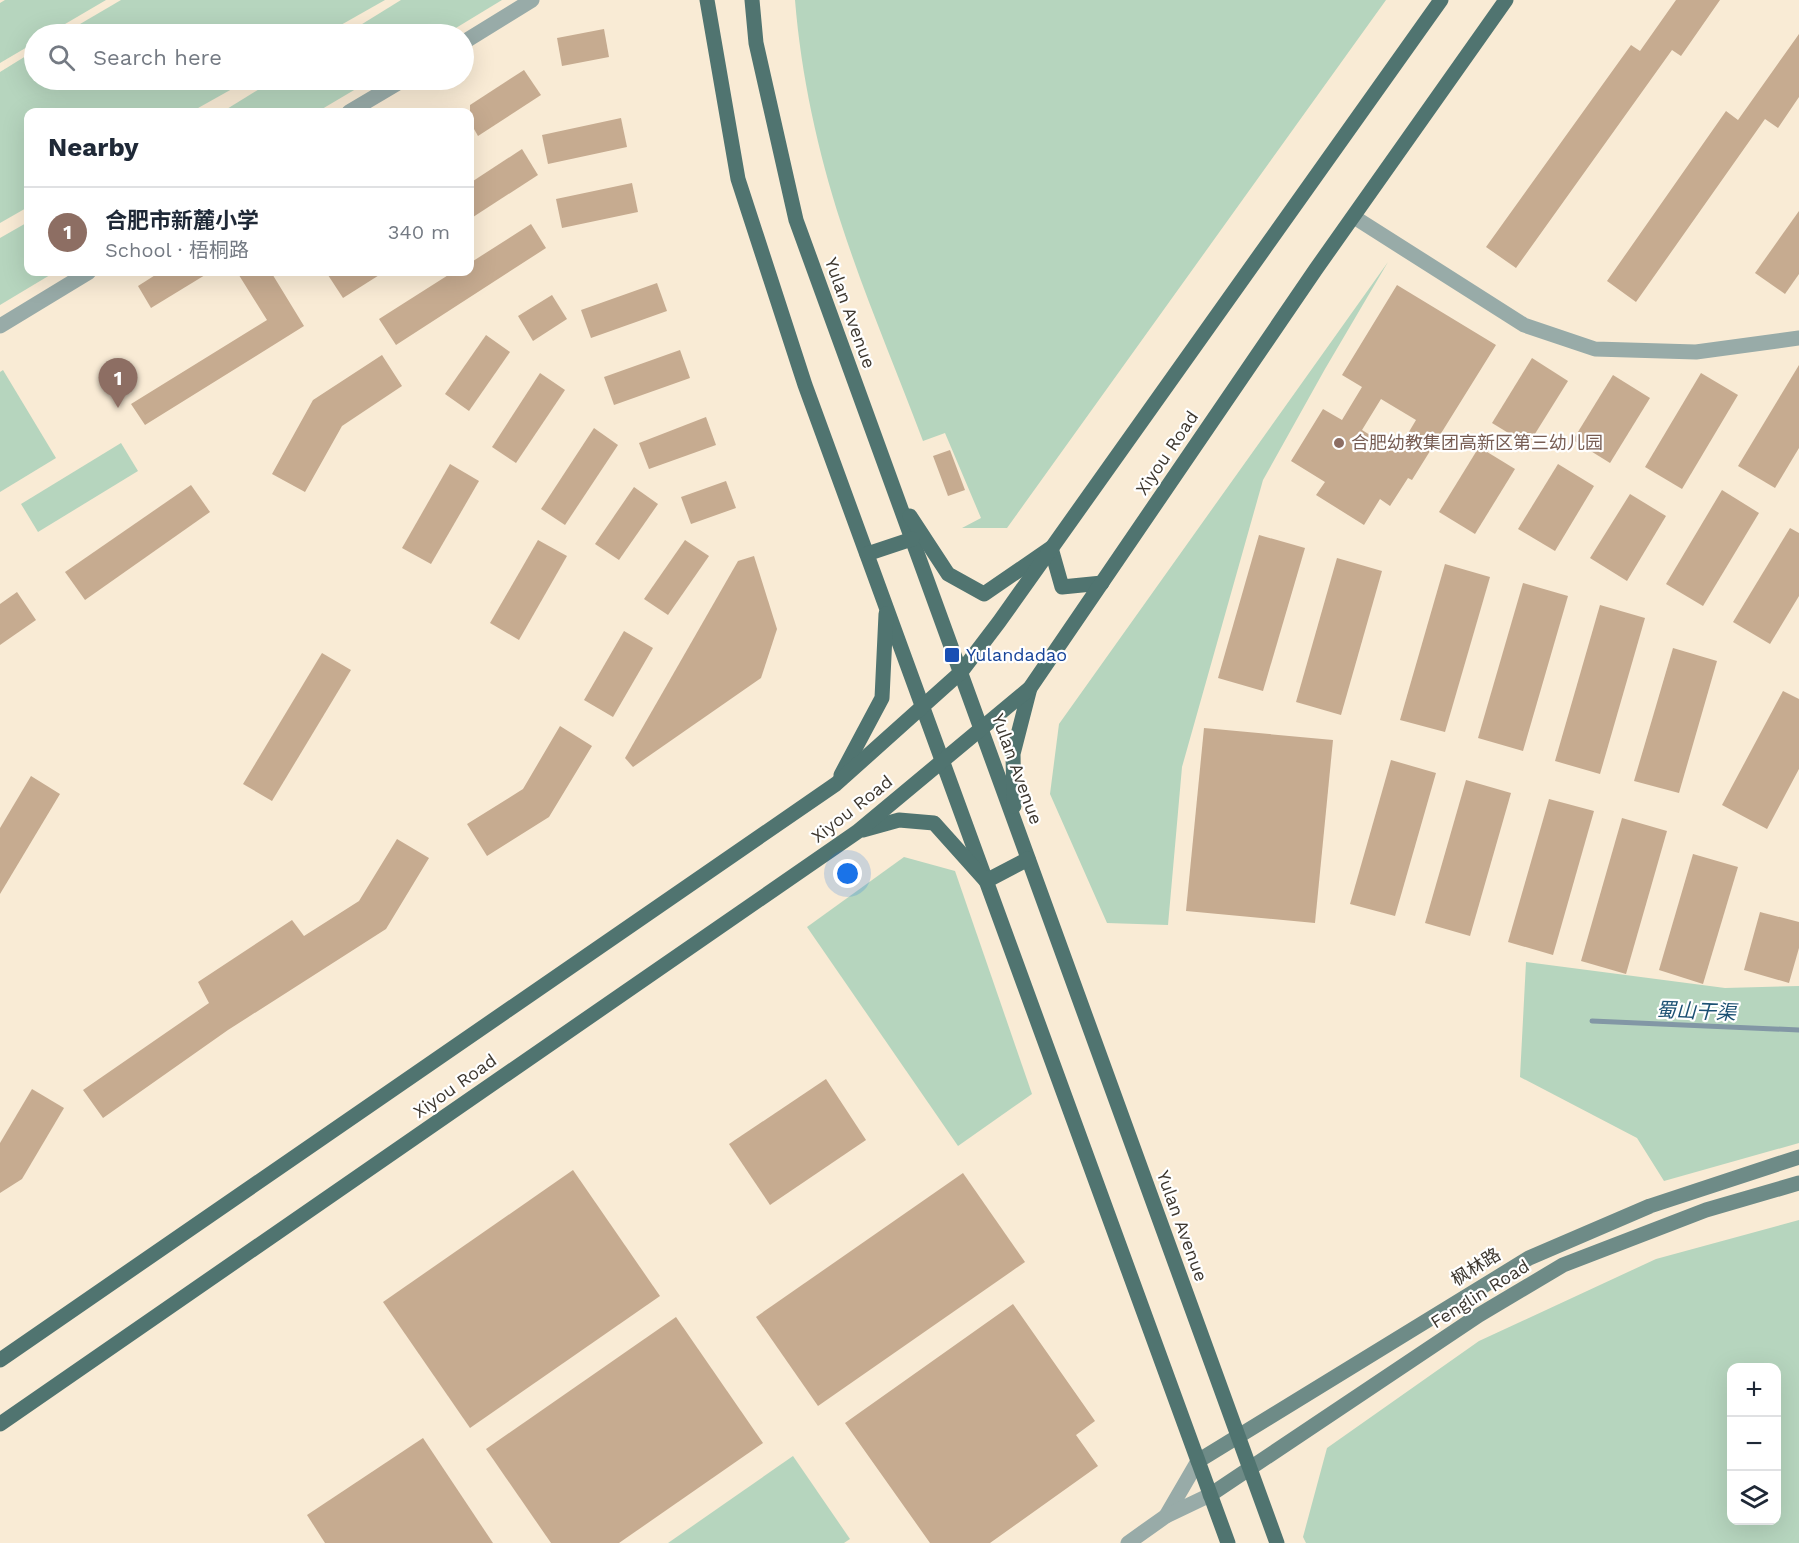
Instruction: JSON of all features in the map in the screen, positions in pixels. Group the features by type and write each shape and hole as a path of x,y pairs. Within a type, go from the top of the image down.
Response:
{"main road":[{"path":"707,0 738,179 805,385 1228,1543"},
{"name":"Yulan Avenue","path":"752,0 756,43 796,220 1277,1543"},
{"name":"Xiyou Road","path":"0,1360 836,784 961,672 1441,0"},
{"name":"Xiyou Road","path":"0,1424 858,832 1030,688 1354,216 1506,0"},
{"path":"897,497 948,573 984,594 1051,548 1062,587 1102,582"},
{"path":"867,554 912,539"},
{"path":"836,784 882,699 886,608"},
{"path":"1014,820 1013,754 1030,688"},
{"path":"858,832 899,820 934,823 986,881"},
{"path":"986,881 1028,859"},
{"name":"枫林路","path":"1198,1461 1529,1258 1650,1206 1799,1157"},
{"name":"Fenglin Road","path":"1210,1495 1479,1315 1563,1265 1706,1210 1799,1183"}],"street":[{"path":"474,36 532,0"},
{"path":"356,108 385,90"},
{"path":"1354,216 1524,325 1596,349 1696,352 1799,338"},
{"path":"0,326 82,276"},
{"path":"1166,1516 1198,1461"},
{"path":"1128,1543 1166,1516 1210,1495"}],"green space":[{"path":"5,0 106,0 65,24 24,24 24,49 0,63 0,3"},
{"path":"121,0 385,0 343,24 80,24"},
{"path":"401,0 502,0 462,24 362,24"},
{"path":"795,0 1386,0 1007,528 962,528 981,518 945,433 923,441 870,306 841,223 812,113 801,57"},
{"path":"24,57 24,90 230,90 198,108 24,108 24,209 0,223 0,72"},
{"path":"258,90 354,90 324,108 228,108"},
{"path":"24,224 24,276 48,276 0,305 0,238"},
{"path":"1388,262 1263,480 1182,767 1168,925 1107,923 1050,794 1059,724"},
{"path":"3,370 56,458 0,492 0,372"},
{"path":"121,443 138,471 38,532 21,504"},
{"path":"904,857 955,871 1032,1094 958,1146 807,927"},
{"path":"1526,962 1725,988 1799,986 1799,1143 1664,1181 1637,1138 1520,1077"},
{"path":"1799,1220 1799,1543 1306,1543 1303,1537 1327,1448 1479,1341 1656,1259"},
{"path":"793,1456 850,1539 844,1543 668,1543"}],"building":[{"path":"1676,0 1720,0 1681,56 1672,50 1516,268 1486,247 1631,45 1640,51"},
{"path":"604,29 609,57 562,66 557,38"},
{"path":"1799,34 1799,97 1778,128 1765,119 1636,302 1607,281 1726,111 1738,120"},
{"path":"524,70 541,95 478,136 474,129 474,108 470,108 470,105"},
{"path":"621,118 627,147 548,164 542,135"},
{"path":"522,149 538,175 474,216 474,180"},
{"path":"632,183 638,212 562,228 556,199"},
{"path":"1799,211 1799,274 1785,294 1755,273"},
{"path":"531,224 546,248 396,345 379,319 447,276 474,276 474,260"},
{"path":"154,276 203,276 151,308 138,286"},
{"path":"240,276 273,276 304,326 145,425 131,404 267,320"},
{"path":"329,276 378,276 343,298"},
{"path":"657,283 667,311 591,338 581,310"},
{"path":"1397,285 1496,345 1412,480 1408,478 1390,506 1380,499 1364,525 1316,495 1325,482 1291,461 1323,409 1342,420 1362,387 1342,375","holes":["1381,399 1416,420 1397,452 1362,430"]},
{"path":"552,295 567,319 533,341 518,316"},
{"path":"486,335 510,352 469,411 445,394"},
{"path":"680,350 690,378 614,405 604,377"},
{"path":"382,355 402,386 342,426 305,492 272,474 313,400"},
{"path":"1532,358 1568,381 1528,445 1492,423"},
{"path":"1799,365 1799,448 1775,488 1738,466"},
{"path":"540,373 565,390 516,463 492,447"},
{"path":"1701,373 1738,395 1682,489 1645,467"},
{"path":"1613,375 1650,398 1610,463 1573,440"},
{"path":"706,417 716,445 649,469 639,443"},
{"path":"594,428 618,445 565,525 541,509"},
{"path":"1479,447 1515,469 1475,534 1439,512"},
{"path":"950,450 965,490 948,496 933,456"},
{"path":"450,464 479,481 431,564 402,548"},
{"path":"1558,464 1594,486 1555,551 1518,529"},
{"path":"726,481 736,508 691,524 681,497"},
{"path":"191,485 210,512 85,600 65,572"},
{"path":"634,487 658,504 619,560 595,544"},
{"path":"1722,490 1759,513 1703,606 1666,584"},
{"path":"1630,494 1666,516 1627,581 1590,558"},
{"path":"1790,528 1799,533 1799,596 1770,644 1733,622"},
{"path":"1259,535 1305,548 1263,691 1218,678"},
{"path":"538,540 567,556 519,640 490,623"},
{"path":"685,540 709,556 668,615 644,599"},
{"path":"754,556 777,629 761,678 633,767 625,758 738,561"},
{"path":"1337,558 1382,571 1341,715 1296,702"},
{"path":"1445,564 1490,577 1445,732 1400,720"},
{"path":"1523,583 1568,596 1523,751 1478,738"},
{"path":"17,592 36,620 0,645 0,604"},
{"path":"1600,605 1645,618 1600,774 1555,761"},
{"path":"624,631 653,648 613,717 584,700"},
{"path":"1673,648 1717,661 1679,793 1634,781"},
{"path":"322,653 351,670 272,801 243,784"},
{"path":"1783,691 1799,699 1799,769 1767,829 1722,805"},
{"path":"560,726 592,746 549,817 487,856 467,824 523,789"},
{"path":"1204,728 1333,740 1315,923 1186,911"},
{"path":"1391,760 1436,773 1395,916 1350,904"},
{"path":"31,776 60,794 0,894 0,828"},
{"path":"1466,780 1511,793 1470,936 1425,923"},
{"path":"1549,799 1594,811 1553,955 1508,942"},
{"path":"1622,818 1667,831 1626,974 1581,961"},
{"path":"397,839 429,858 386,929 228,1030 103,1118 83,1090 209,1003 198,982 292,920 304,936 359,901"},
{"path":"1693,854 1738,867 1703,984 1659,970"},
{"path":"1760,912 1799,922 1799,948 1789,983 1744,970"},
{"path":"826,1079 866,1140 770,1205 729,1144"},
{"path":"32,1089 64,1108 22,1179 0,1193 0,1143"},
{"path":"573,1170 660,1296 470,1428 383,1302"},
{"path":"963,1173 1025,1262 818,1406 756,1317"},
{"path":"1013,1304 1095,1421 1076,1435 1098,1466 990,1543 930,1543 845,1423"},
{"path":"676,1317 763,1443 619,1543 551,1543 486,1449"},
{"path":"423,1438 493,1543 325,1543 307,1515"}],"waterway":[{"name":"蜀山干渠","path":"1592,1021 1799,1030"}],"place":[{"name":"合肥市新麓小学","path":"118,408"},
{"name":"合肥幼教集团高新区第三幼儿园","path":"1339,443"},
{"name":"Yulandadao","path":"952,655"}]}
